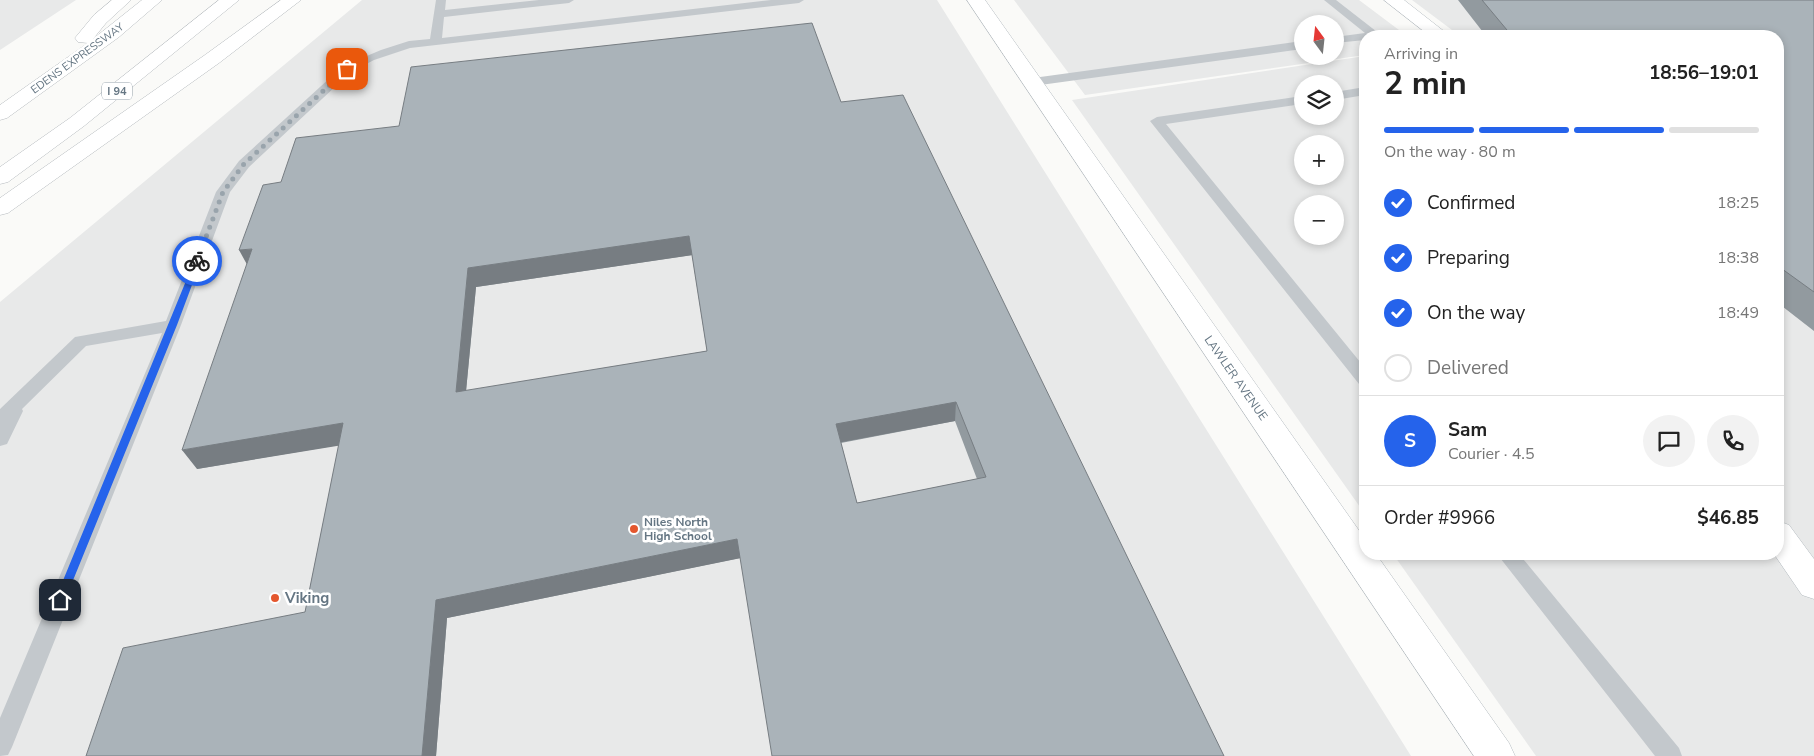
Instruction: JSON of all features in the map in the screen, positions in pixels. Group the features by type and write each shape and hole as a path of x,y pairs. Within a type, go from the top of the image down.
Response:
{"main road":[{"path":"51,77 100,19 122,0"},
{"name":"EDENS EXPRESSWAY","path":"0,114 112,33 154,0"},
{"name":"I 94","path":"0,177 77,122 230,0"},
{"path":"0,208 292,0"},
{"name":"LAWLER AVENUE","path":"976,0 1359,557"},
{"path":"1393,0 1433,30"},
{"path":"1784,542 1814,585"},
{"name":"LAWLER AVENUE","path":"1361,560 1496,756"}],"lane":[{"path":"435,43 441,0"},
{"path":"439,14 569,0"},
{"path":"0,747 173,325 223,192 244,164 347,69 363,59 387,51 409,45 799,0"},
{"path":"1329,0 1368,30"},
{"path":"1344,39 1359,37"},
{"path":"1032,82 1294,46"},
{"path":"1344,95 1359,93"},
{"path":"1294,101 1157,122 1359,373"},
{"path":"0,420 81,341 173,325"},
{"path":"0,439 18,402"},
{"path":"1512,560 1670,756"}],"shaded area":[{"path":"0,0 76,0 0,50"},
{"name":"Niles North High School","path":"362,0 937,0 1411,756 0,756 0,302"},
{"path":"1014,0 1359,0 1399,30 1359,30 1359,56 1344,58 1344,15 1294,15 1295,65 1085,95"},
{"path":"1412,0 1814,0 1814,756 1536,756 1397,560 1784,560 1784,30 1452,30"},
{"path":"1359,57 1359,506 1072,100 1305,65 1344,65 1344,59"}],"building":[{"path":"1482,0 1814,0 1814,292 1784,270 1784,30 1507,30"},
{"name":"Niles North High School","path":"812,23 841,102 903,95 1224,756 772,756 737,539 436,600 422,756 86,756 123,648 305,612 343,423 182,450 252,249 239,250 263,185 281,182 296,138 399,126 411,67","holes":["689,236 707,351 456,392 468,268","956,402 986,477 857,503 836,424"]}],"way so far":[{"path":"197,261 223,192 244,164 347,69"}],"place":[{"name":"Niles North High School","path":"634,529"},
{"name":"Viking","path":"275,598"}],"route":[{"path":"60,600 173,325 197,261"}]}
